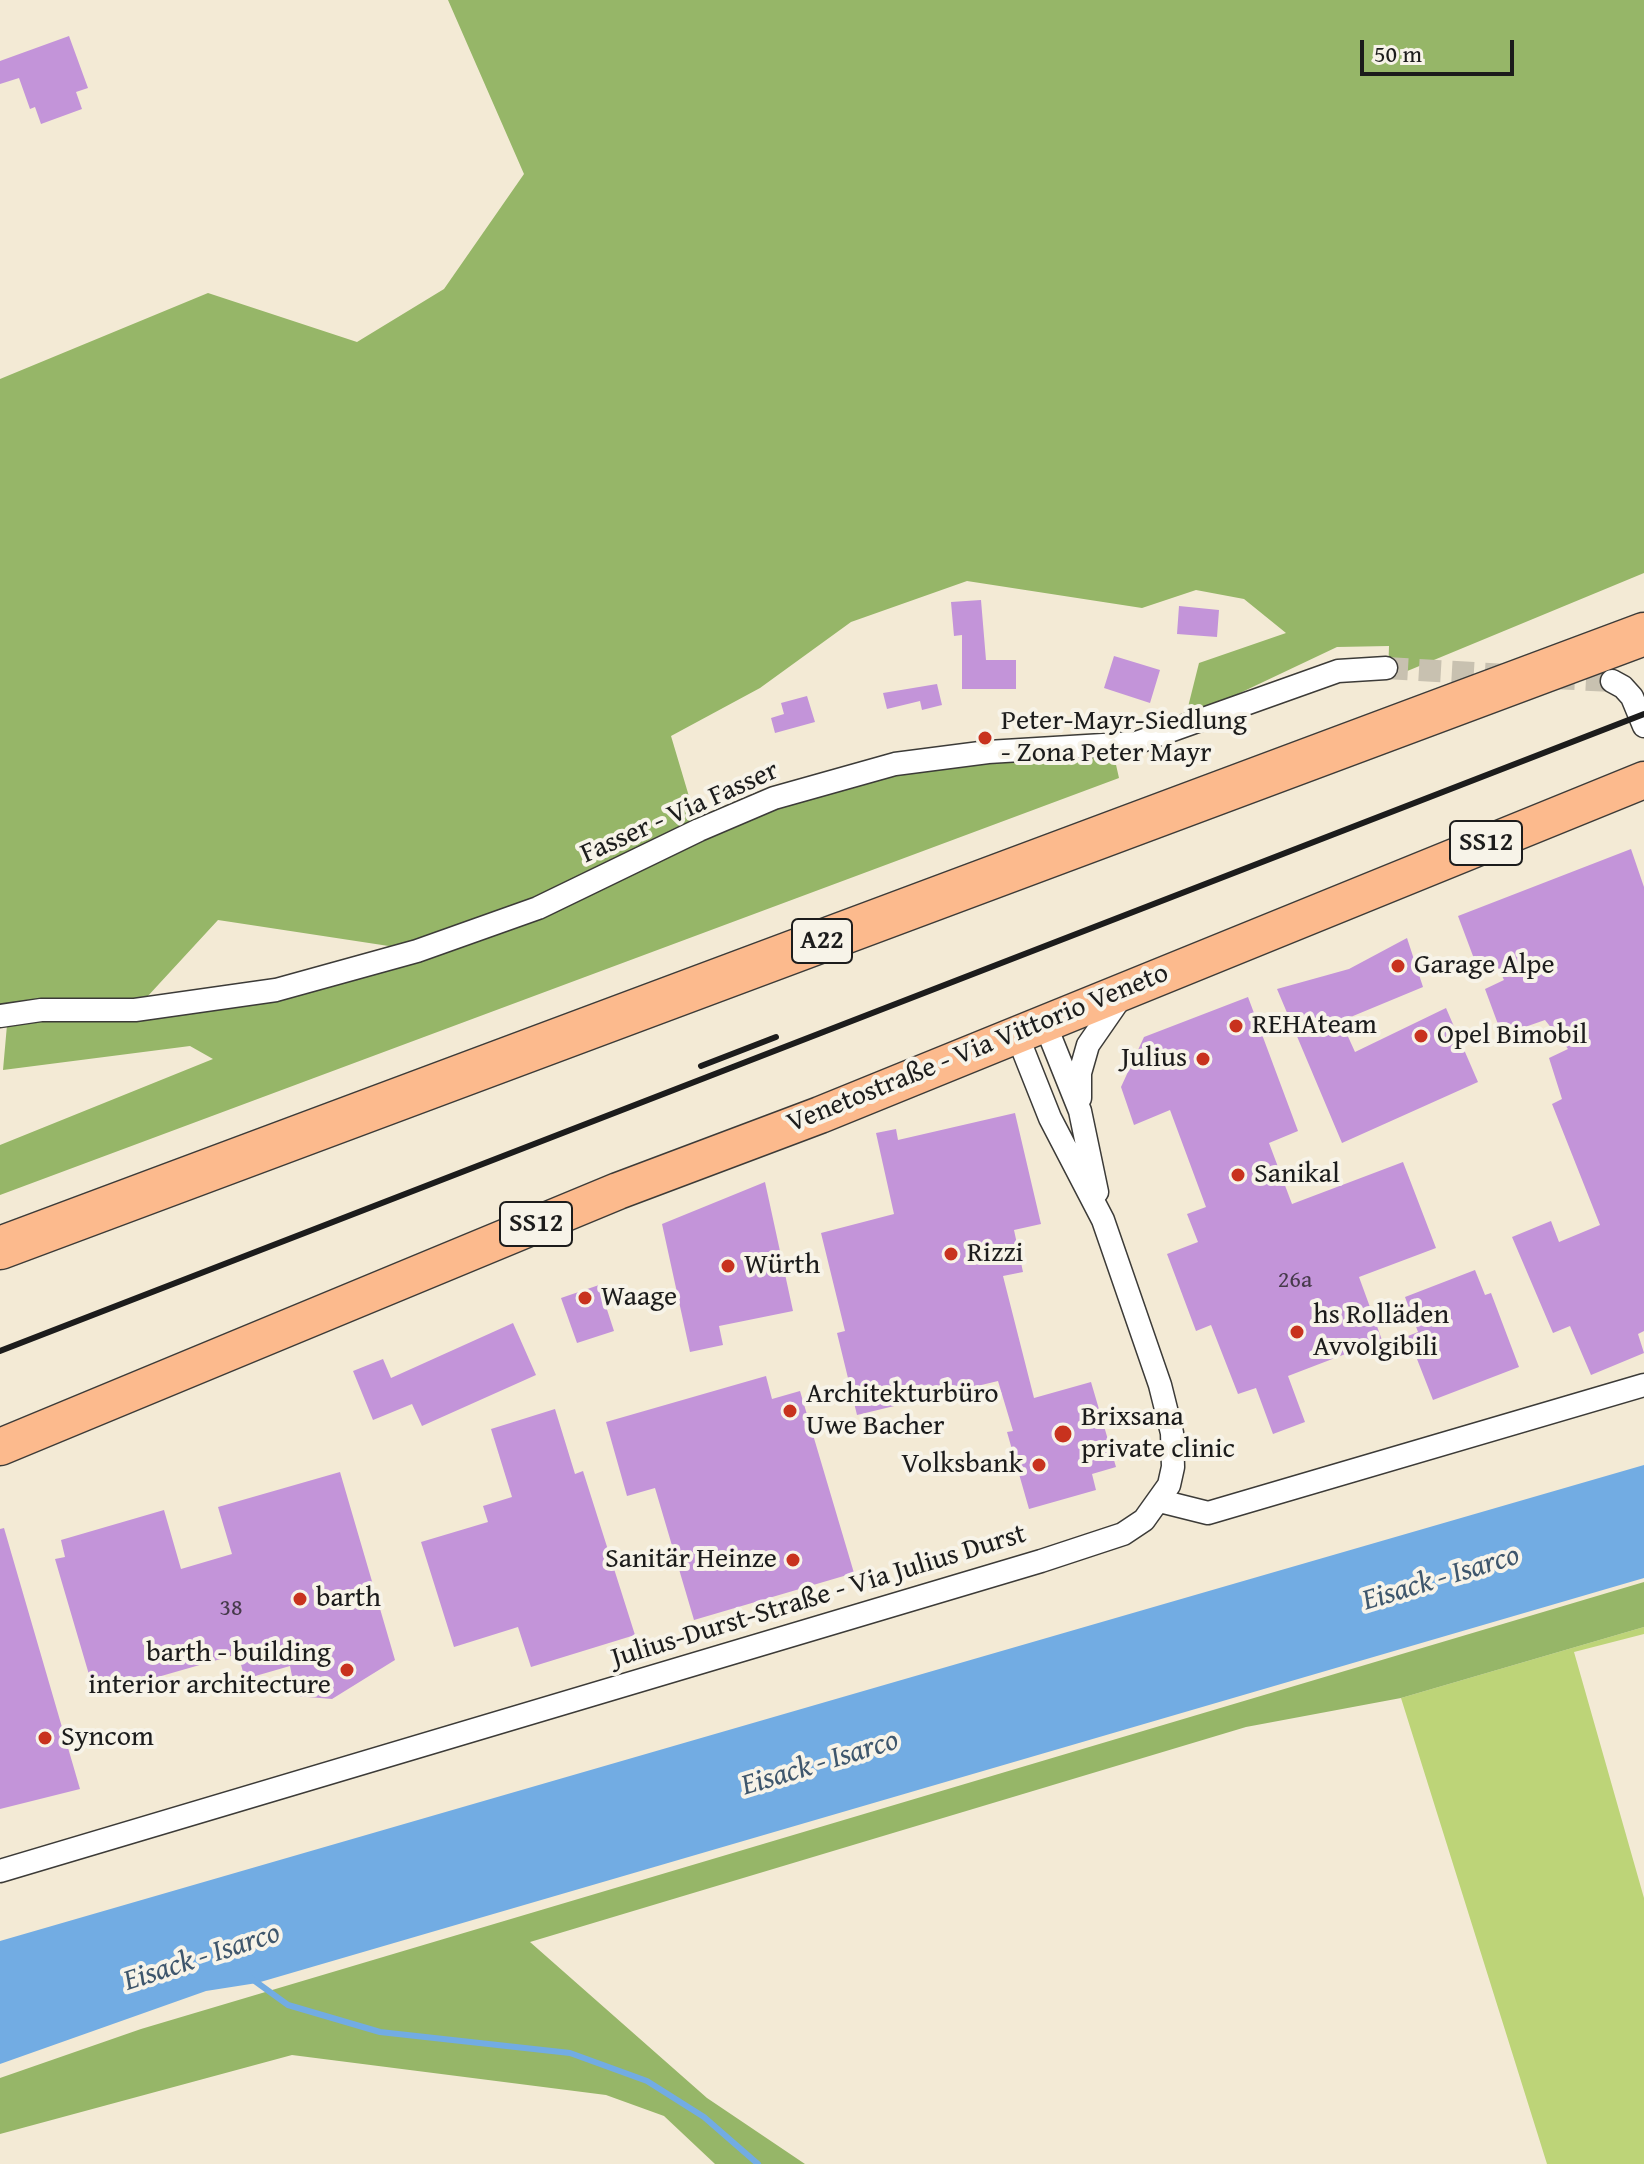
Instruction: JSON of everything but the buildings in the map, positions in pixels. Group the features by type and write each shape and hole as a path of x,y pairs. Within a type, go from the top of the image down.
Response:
{"highway":[{"name":"A22","path":"0,1219 1644,606"},
{"name":"A22","path":"0,1248 1644,634"}],"main road":[{"name":"Venetostraße - Via Vittorio Veneto","path":"0,1447 605,1196 1031,1029 1644,780"}],"street":[{"name":"Fasser - Via Fasser","path":"0,1016 41,1010 135,1010 276,990 417,951 538,908 699,830 774,798 895,764 988,752 1136,743 1338,671 1386,668"},
{"path":"1612,681 1632,697 1644,726"},
{"path":"1126,990 1088,1045 1080,1073 1080,1111 1103,1220 1160,1385 1172,1433 1173,1467 1169,1485 1160,1501 1208,1513 1644,1385"},
{"path":"1031,1029 1080,1111"},
{"path":"1031,1029 1050,1118 1103,1220"},
{"name":"Julius-Durst-Straße - Via Julius Durst","path":"0,1871 1041,1561 1123,1534 1144,1520 1160,1501"}],"green space":[{"path":"448,0 1644,0 1644,573 1388,679 1389,646 1337,647 1185,719 1199,663 1286,633 1244,599 1196,590 1142,608 967,581 851,622 760,688 671,736 699,830 895,764 1112,747 1119,778 0,1195 0,1145 213,1059 190,1046 3,1070 7,1025 135,1011 415,950 218,920 135,1010 0,1016 0,379 208,293 357,342 444,289 524,174"},
{"path":"1644,1582 1644,1627 1401,1698 1246,1727 530,1942 707,2098 805,2164 715,2164 664,2116 606,2095 292,2055 0,2134 0,2078 141,2029"},
{"path":"1644,1627 1644,1634 1574,1652 1644,1898 1644,2164 1547,2164 1401,1698"}],"water":[{"name":"Eisack - Isarco","path":"1644,1465 1644,1578 257,1983 206,1991 0,2064 0,1941"}],"waterway":[{"path":"252,1979 288,2005 380,2032 570,2053 647,2081 704,2117 758,2164"}],"tunnel":[{"path":"1386,668 1507,675"},
{"path":"1553,678 1612,681"}],"railway":[{"path":"0,1351 1644,714"},
{"path":"701,1066 776,1037"}],"place":[{"name":"Peter-Mayr-Siedlung - Zona Peter Mayr","path":"985,738"},
{"name":"Garage Alpe","path":"1398,966"},
{"name":"REHAteam","path":"1236,1026"},
{"name":"Opel Bimobil","path":"1421,1036"},
{"name":"Julius","path":"1203,1059"},
{"name":"Sanikal","path":"1238,1175"},
{"name":"Rizzi","path":"951,1254"},
{"name":"Würth","path":"728,1266"},
{"name":"Waage","path":"585,1298"},
{"name":"hs Rolläden Avvolgibili","path":"1297,1332"},
{"name":"Architekturbüro Uwe Bacher","path":"790,1411"},
{"name":"Brixsana private clinic","path":"1063,1434"},
{"name":"Volksbank","path":"1039,1465"},
{"name":"Sanitär Heinze","path":"793,1560"},
{"name":"barth","path":"300,1599"},
{"name":"barth - building interior architecture","path":"347,1670"},
{"name":"Syncom","path":"45,1738"}]}
